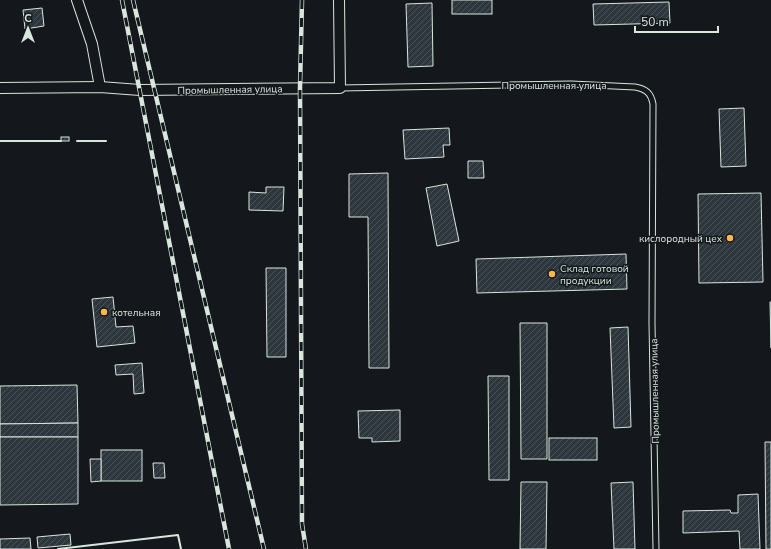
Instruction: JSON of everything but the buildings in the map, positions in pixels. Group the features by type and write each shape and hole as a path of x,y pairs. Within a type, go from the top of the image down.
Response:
{"street":[{"path":"77,0 92,44 100,87"},
{"path":"339,0 340,88"},
{"name":"Промышленная улица","path":"0,88 100,87 140,90 340,88"}],"lane":[{"name":"Промышленная улица","path":"340,88 571,84 635,87 642,88 650,94 653,104 652,323 656,549"}],"railway":[{"path":"122,0 229,549"},
{"path":"133,0 264,549"},
{"path":"302,0 300,88 302,524 306,549"}],"wall":[{"path":"0,141 61,141"},
{"path":"77,141 106,141"},
{"path":"58,549 178,535 181,549"}],"place":[{"name":"кислородный цех","path":"730,238"},
{"name":"Склад готовой продукции","path":"552,274"},
{"name":"котельная","path":"104,312"}]}
